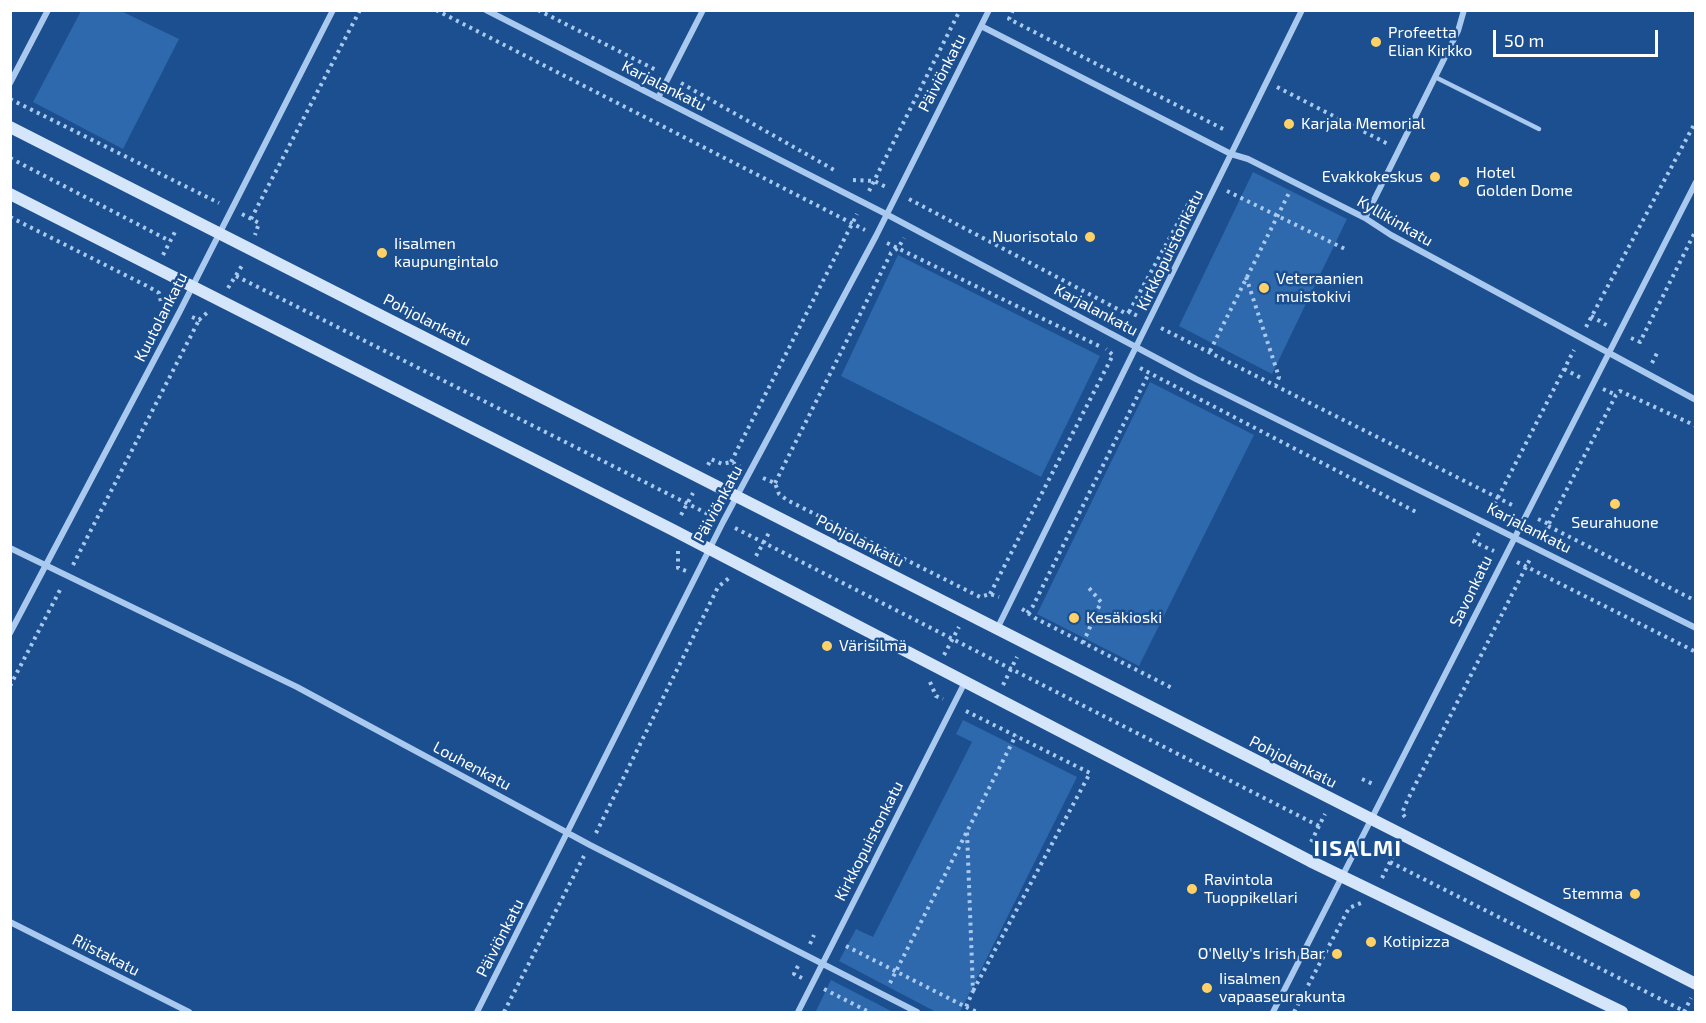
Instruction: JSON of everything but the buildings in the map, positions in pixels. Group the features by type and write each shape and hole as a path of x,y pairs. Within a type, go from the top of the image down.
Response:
{"main road":[{"name":"Pohjolankatu","path":"10,127 1695,984"},
{"path":"10,194 710,549 1343,878 1623,1012"}],"street":[{"path":"10,83 48,10"},
{"name":"Kuutolankatu","path":"10,633 193,285 333,10"},
{"name":"Karjalankatu","path":"486,10 863,202 1137,347 1695,628"},
{"path":"658,98 703,10"},
{"name":"Päiviönkatu","path":"477,1012 723,522 886,214 989,10"},
{"name":"Kirkkopuistonkatu","path":"997,629 1008,602 1137,347 1302,10"},
{"path":"1365,218 1458,31 1464,10"},
{"name":"Kyllikinkatu","path":"981,26 1231,154 1248,159 1365,218 1391,236 1695,400"},
{"name":"Savonkatu","path":"1273,1012 1695,182"},
{"name":"Louhenkatu","path":"10,548 297,687 568,833 917,1012"},
{"name":"Kirkkopuistonkatu","path":"798,1012 965,682"},
{"name":"Riistakatu","path":"10,922 189,1012"}],"lane":[{"path":"1435,76 1539,129"}],"path":[{"path":"251,219 360,10"},
{"path":"436,10 852,223"},
{"path":"538,10 669,76 854,181 874,181"},
{"path":"711,459 722,464 731,462 960,10"},
{"path":"1013,10 1009,19 1225,130"},
{"path":"1267,82 1399,150"},
{"path":"10,99 259,223 251,249 236,276 1319,826"},
{"path":"10,158 170,241"},
{"path":"1210,351 1295,182"},
{"path":"913,202 1127,314 1137,300 1197,188"},
{"path":"1230,192 1347,250"},
{"path":"921,206 910,227 891,253 775,483 779,494 786,500 980,597 990,594 1008,602 1172,688"},
{"path":"1640,342 1695,230"},
{"path":"896,247 1109,350 1113,355 990,594"},
{"path":"1246,277 1279,377 1276,385"},
{"path":"1592,316 1602,324"},
{"path":"10,686 198,320"},
{"path":"1163,328 1507,503"},
{"path":"1027,613 1033,606 1147,372 1418,513"},
{"path":"1375,893 1409,822 1402,813 1526,567 1616,396 1620,391 1695,426"},
{"path":"680,517 694,491"},
{"path":"749,570 786,500"},
{"path":"1548,526 1695,602"},
{"path":"1474,542 1695,652"},
{"path":"504,1012 718,587"},
{"path":"1083,643 1101,602 1089,588"},
{"path":"930,682 976,595"},
{"path":"1006,680 1018,655"},
{"path":"966,1007 1090,773 967,712"},
{"path":"889,986 1017,735"},
{"path":"1312,839 1327,810"},
{"path":"968,832 973,990"},
{"path":"1390,862 1684,1011"},
{"path":"1294,1012 1349,908"},
{"path":"846,945 977,1012"},
{"path":"825,990 869,1012"}],"shaded area":[{"path":"81,11 121,11 179,39 123,149 33,102"},
{"path":"1253,172 1347,219 1272,374 1179,326"},
{"path":"898,255 1100,356 1041,477 841,376"},
{"path":"1150,382 1254,435 1139,666 1037,614"},
{"path":"963,720 1077,777 960,1012 936,1012 839,961 856,929 873,937 972,742 956,734"},
{"path":"831,980 893,1012 816,1011"}],"place":[{"name":"Profeetta Elian Kirkko","path":"1376,42"},
{"name":"Karjala Memorial","path":"1289,124"},
{"name":"Evakkokeskus","path":"1435,177"},
{"name":"Hotel Golden Dome","path":"1464,182"},
{"name":"Nuorisotalo","path":"1090,237"},
{"name":"Iisalmen kaupungintalo","path":"382,253"},
{"name":"Veteraanien muistokivi","path":"1264,288"},
{"name":"Seurahuone","path":"1615,504"},
{"name":"Kesäkioski","path":"1074,618"},
{"name":"Värisilmä","path":"827,646"},
{"name":"Ravintola Tuoppikellari","path":"1192,889"},
{"name":"Stemma","path":"1635,894"},
{"name":"Kotipizza","path":"1371,942"},
{"name":"O'Nelly's Irish Bar","path":"1337,954"},
{"name":"Iisalmen vapaaseurakunta","path":"1207,988"}],"district":[{"name":"IISALMI","path":"1358,849"}]}
